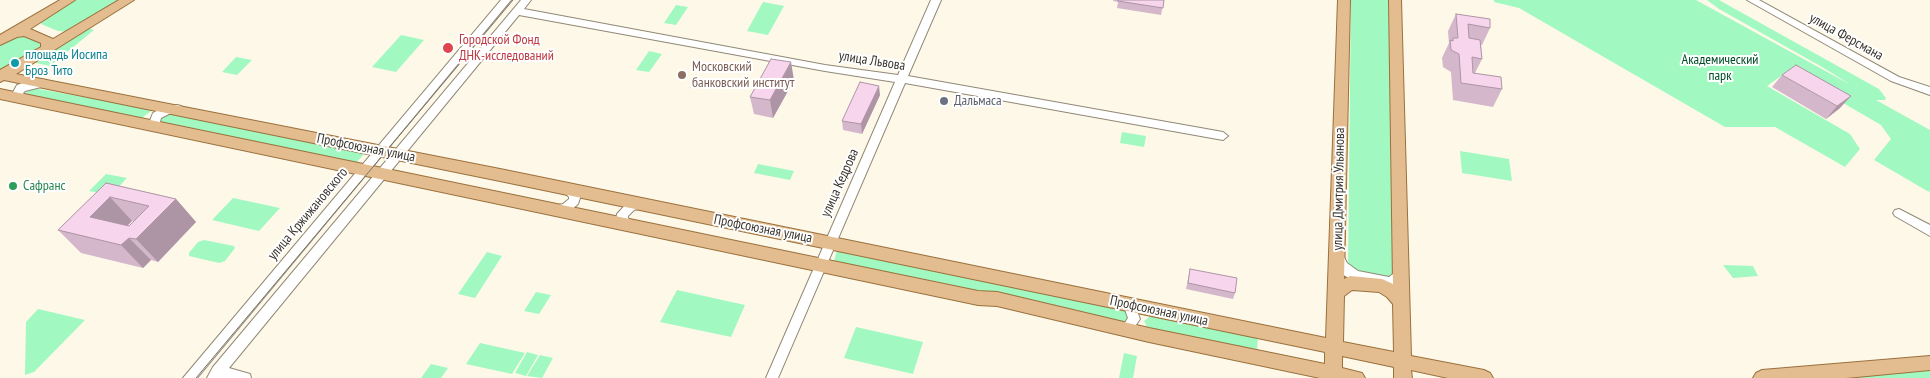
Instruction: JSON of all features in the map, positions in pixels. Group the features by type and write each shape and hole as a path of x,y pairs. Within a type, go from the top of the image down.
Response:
{"main road":[{"path":"0,41 69,0"},
{"path":"1,76 128,0"},
{"name":"улица Дмитрия Ульянова","path":"1333,376 1344,0"},
{"path":"1395,0 1403,370"},
{"path":"37,18 36,26 61,35 72,33"},
{"path":"12,33 25,32 48,41 47,48"},
{"name":"Профсоюзная улица","path":"1,76 179,109 1129,304 1334,348 1403,370 1484,378"},
{"name":"Профсоюзная улица","path":"0,94 978,298 997,299 1333,376 1356,378"},
{"path":"1336,292 1350,283 1382,286 1393,292 1402,303"},
{"path":"1149,335 1142,320 1148,313 1155,310"},
{"path":"1762,378 1930,363"}],"street":[{"name":"улица Кржижановского","path":"189,378 506,0"},
{"path":"216,375 526,0"},
{"name":"улица Кедрова","path":"772,378 936,0"},
{"name":"улица Ферсмана","path":"1752,0 1895,79 1930,91"},
{"name":"улица Львова","path":"518,11 825,68 901,79 1223,136"},
{"path":"22,99 17,94 21,88 41,83"},
{"path":"132,121 141,121 151,117 156,110 154,105"},
{"path":"159,128 154,123 158,116 166,111 179,109"},
{"path":"553,210 566,208 572,204 575,195 567,189"},
{"path":"630,226 622,220 625,211 635,205 643,204"},
{"path":"1899,213 1930,231"},
{"path":"1337,255 1342,266 1356,276 1389,282 1394,280 1400,273"},
{"path":"1126,330 1134,320 1129,304"},
{"path":"216,375 245,378"}],"green space":[{"path":"76,0 123,0 70,32 58,31 41,24 43,20"},
{"path":"1351,0 1390,0 1396,270 1392,278 1353,273 1348,265"},
{"name":"Академический парк","path":"1494,0 1696,0 1851,85 1719,9 1707,0 1719,0 1879,89 1886,98 1885,100 1876,100 1930,130 1930,190 1929,192 1874,160 1891,139 1881,125 1788,71 1767,86 1850,134 1860,149 1845,167 1775,127 1725,127 1519,8 1494,2"},
{"path":"763,2 784,6 768,35 747,31"},
{"path":"676,5 688,7 676,25 664,23"},
{"path":"89,28 94,30 50,66 32,62"},
{"path":"19,34 46,41 43,48 0,69 0,46"},
{"path":"401,35 424,40 396,72 372,67"},
{"path":"649,51 662,54 649,72 636,70"},
{"path":"236,57 252,60 237,75 222,72"},
{"path":"33,88 151,109 151,111 142,118 26,94 26,90"},
{"path":"167,113 365,153 356,163 160,122 158,118"},
{"path":"1122,132 1146,136 1144,147 1120,143"},
{"path":"1460,151 1509,159 1512,181 1462,173"},
{"path":"758,164 794,171 790,180 754,173"},
{"path":"106,174 127,178 111,195 89,191"},
{"path":"233,198 280,208 259,231 212,220"},
{"path":"204,240 234,246 235,248 225,261 219,263 189,256 189,253 198,242"},
{"path":"837,250 1123,310 1127,313 1128,318 1123,323 834,261"},
{"path":"487,252 502,256 475,298 458,294"},
{"path":"1723,265 1753,266 1758,276 1733,278"},
{"path":"677,290 745,305 731,337 660,322"},
{"path":"536,292 551,295 539,314 524,311"},
{"path":"38,309 85,320 34,372 25,375 26,322"},
{"path":"1152,315 1258,336 1257,351 1148,329 1144,321"},
{"path":"856,327 923,342 913,374 844,358"},
{"path":"480,343 525,353 512,374 466,364"},
{"path":"527,352 538,355 526,376 515,373"},
{"path":"1124,353 1137,356 1133,378 1119,378"},
{"path":"540,355 553,358 542,378 527,376"},
{"path":"431,364 448,368 441,378 421,378"},
{"path":"1930,370 1930,378 1834,378"}],"building":[{"path":"1118,0 1164,0 1163,8"},
{"path":"1456,14 1490,19 1490,28 1468,24 1469,38 1480,40 1482,59 1472,57 1473,73 1501,77 1502,89 1461,83 1459,54 1451,50 1450,40 1453,41 1453,38 1458,38"},
{"path":"771,59 791,62 770,100 750,97"},
{"path":"1796,65 1851,96 1837,106 1782,75"},
{"path":"860,82 879,86 861,124 842,121"},
{"path":"106,183 176,199 136,239 129,238 121,245 58,230","holes":["110,197 149,206 129,226 90,217"]},
{"path":"1190,269 1237,278 1235,293 1188,283"}],"tram line":[{"path":"196,378 513,0"}],"place":[{"name":"Городской Фонд ДНК-исследований","path":"448,48"},
{"name":"площадь Иосипа Броз Тито","path":"15,63"},
{"name":"Московский банковский институт","path":"682,75"},
{"name":"Дальмаса","path":"944,101"},
{"name":"Сафранс","path":"13,186"}]}
